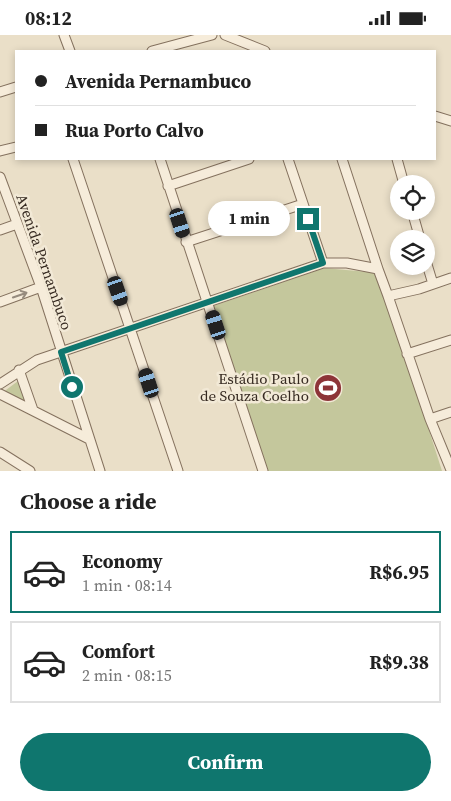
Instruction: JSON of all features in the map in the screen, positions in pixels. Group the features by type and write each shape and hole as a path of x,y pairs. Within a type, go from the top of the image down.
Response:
{"street":[{"path":"64,35 70,50"},
{"path":"156,50 212,35"},
{"path":"224,35 262,50"},
{"path":"239,41 242,50"},
{"path":"0,92 15,87"},
{"path":"436,116 451,121"},
{"path":"0,151 15,147"},
{"path":"73,160 178,471"},
{"path":"160,160 263,471"},
{"path":"168,186 246,160"},
{"path":"288,160 323,263"},
{"path":"342,160 407,354 430,419 451,470"},
{"path":"398,160 402,175"},
{"name":"Avenida Pernambuco","path":"0,177 41,287 100,471"},
{"path":"186,242 303,204"},
{"path":"0,230 17,224"},
{"path":"0,384 37,360 323,263 347,263 378,269"},
{"path":"430,275 433,284"},
{"path":"388,295 451,278"},
{"path":"0,301 41,287"},
{"path":"407,354 451,340"},
{"path":"19,371 33,410"},
{"path":"0,394 89,439"},
{"path":"430,419 451,412"},
{"path":"0,452 30,471"}],"green space":[{"name":"Estádio Paulo de Souza Coelho","path":"324,268 379,273 442,471 268,471 213,306"},
{"path":"18,381 29,409 2,393"}],"place":[{"name":"Estádio Paulo de Souza Coelho","path":"328,388"}],"route":[{"path":"72,387 61,352 323,263 308,219"}]}
